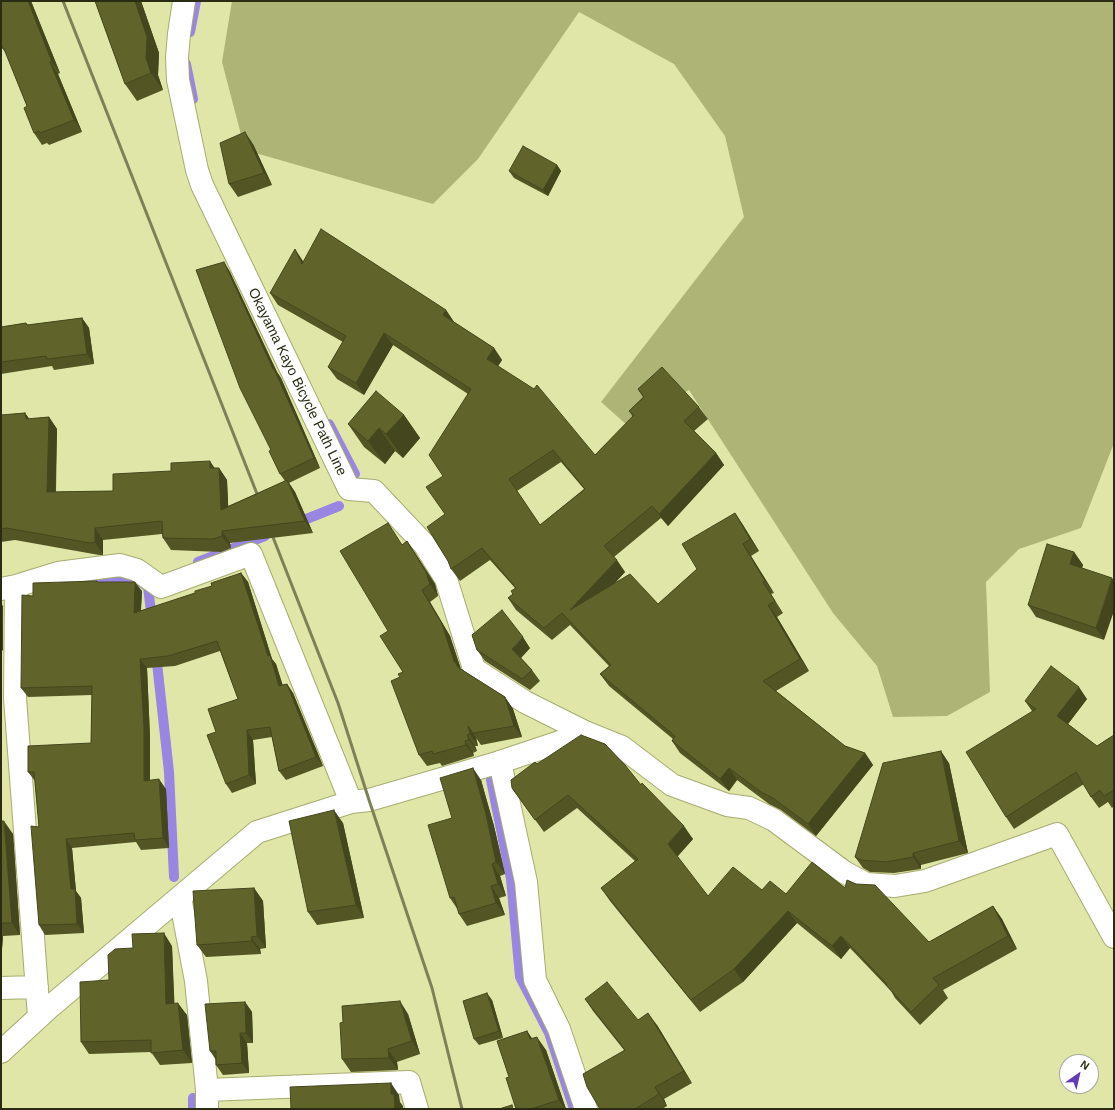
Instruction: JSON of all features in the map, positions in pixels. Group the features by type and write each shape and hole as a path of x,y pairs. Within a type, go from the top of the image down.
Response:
{"street":[{"name":"Okayama Kayo Bicycle Path Line","path":"184,1 178,34 178,80 197,170 202,185 349,489 374,491 424,544 446,579 474,669 525,702 586,733"},
{"path":"39,1017 8,698 12,591 58,573 120,565 137,570 161,586 251,554 351,802"},
{"path":"1,1052 39,1017 258,832 351,802 369,800 500,762 586,733 622,747 672,785 727,805 750,808 774,820 844,872 866,884 895,886 925,881 1057,834 1114,937"},
{"path":"500,762 526,882 535,980 559,1030 586,1109"},
{"path":"180,897 196,981 207,1099 409,1082 416,1109"},
{"path":"1,988 37,987"}],"green space":[{"path":"232,1 1114,1 1114,443 1081,528 1019,549 986,582 990,692 947,716 893,717 877,666 833,613 689,390 627,425 601,402 744,217 725,136 674,64 579,12 478,159 433,204 245,150 222,62"}],"building":[{"path":"1,1 28,1 52,62 50,62 74,120 40,133 39,131 34,133 24,108 27,106 1,44"},
{"path":"95,1 135,1 147,37 146,58 151,73 125,84"},
{"path":"245,132 264,173 229,184 220,143"},
{"path":"523,146 557,165 543,190 509,171"},
{"path":"321,229 446,310 443,315 494,348 487,359 534,389 537,385 595,455 634,415 629,411 644,397 638,389 662,367 699,407 684,421 716,453 659,514 652,506 604,546 617,560 570,610 630,574 658,604 697,569 682,544 735,513 750,539 743,544 775,601 768,605 800,659 763,681 845,746 865,753 808,824 729,768 720,779 672,741 675,736 600,674 611,665 562,613 544,628 508,598 513,594 511,591 516,588 482,548 451,569 448,561 427,527 445,514 426,487 443,476 429,455 471,389 384,333 356,383 328,367 346,336 270,293 295,249 302,264","holes":["553,450 585,489 540,525 509,479"]},
{"path":"224,262 314,458 280,474 269,451 271,450 240,388 196,270"},
{"path":"82,318 87,354 47,359 46,356 1,362 1,327 26,323 27,325"},
{"path":"376,391 404,415 386,434 379,428 368,441 348,424"},
{"path":"25,413 26,419 49,417 47,492 113,491 113,474 171,471 171,463 210,461 210,468 219,468 221,510 287,480 305,521 222,531 222,536 213,539 163,538 162,521 95,528 95,542 90,543 7,528 1,529 1,415"},
{"path":"388,523 402,545 407,541 426,572 430,584 422,590 442,624 454,661 459,668 505,697 514,726 473,733 468,726 470,734 467,735 469,740 465,741 466,745 433,754 432,751 419,755 391,681 400,677 398,674 403,672 380,636 388,631 340,551"},
{"path":"1047,544 1074,552 1070,564 1112,578 1096,628 1028,605"},
{"path":"241,573 268,656 270,655 279,686 287,684 316,757 279,771 270,727 247,730 249,775 226,784 207,735 216,732 208,709 238,699 217,641 168,656 140,659 144,728 144,781 159,779 163,838 135,840 134,833 66,839 71,889 75,889 77,924 39,925 31,826 39,827 34,772 28,772 28,746 91,743 92,686 21,688 22,595 33,596 33,583 97,581 135,582 134,613 195,593 195,591 212,586 211,583"},
{"path":"502,610 523,637 512,649 532,670 522,679 477,650 472,635"},
{"path":"1051,666 1079,687 1057,716 1097,746 1114,735 1114,790 1104,796 1100,790 1091,797 1076,772 1006,817 966,752 1036,709 1025,701"},
{"path":"581,735 605,744 641,785 642,783 684,826 668,844 708,896 733,867 762,890 770,881 786,894 812,862 845,888 847,880 856,884 875,885 929,942 993,906 1008,936 933,978 939,985 911,1012 886,985 887,984 841,936 832,946 788,911 734,969 691,1000 601,888 638,859 568,795 535,820 512,788 511,780 535,762 537,764"},
{"path":"941,751 959,841 913,853 913,857 886,862 861,860 855,857 883,763"},
{"path":"473,768 486,814 496,862 492,864 498,884 491,886 496,903 459,914 454,897 450,898 428,825 452,818 440,778"},
{"path":"334,810 356,905 308,912 289,821"},
{"path":"1,821 4,821 12,923 1,923"},
{"path":"254,888 257,936 251,937 252,941 197,945 193,891"},
{"path":"164,933 166,1004 178,1003 183,1050 151,1053 151,1040 81,1042 80,982 109,980 108,955 115,949 133,948 132,934"},
{"path":"607,982 638,1020 648,1013 684,1071 655,1087 659,1094 635,1109 600,1109 587,1087 583,1074 625,1050 585,999"},
{"path":"487,993 499,1031 474,1039 463,1001"},
{"path":"400,1001 412,1041 388,1049 389,1058 342,1059 340,1023 343,1022 342,1006"},
{"path":"245,1002 246,1033 240,1033 242,1063 216,1065 216,1051 210,1051 205,1004"},
{"path":"527,1031 530,1039 537,1037 559,1100 531,1109 516,1109 506,1078 509,1077 497,1041"},
{"path":"391,1083 391,1094 394,1094 395,1109 291,1109 290,1087"},
{"path":"512,1105 513,1109 499,1109"}],"waterway":[{"path":"190,32 196,1"},
{"path":"186,64 193,99"},
{"path":"329,424 355,474"},
{"path":"294,524 339,506"},
{"path":"198,562 265,536"},
{"path":"89,579 134,577 148,587 152,620"},
{"path":"156,654 169,772 174,877"},
{"path":"491,780 511,879 520,977 549,1033 574,1109"},
{"path":"193,1098 193,1109"}],"railway":[{"path":"63,1 261,504"},
{"path":"269,527 338,703 432,988 462,1109"}]}
